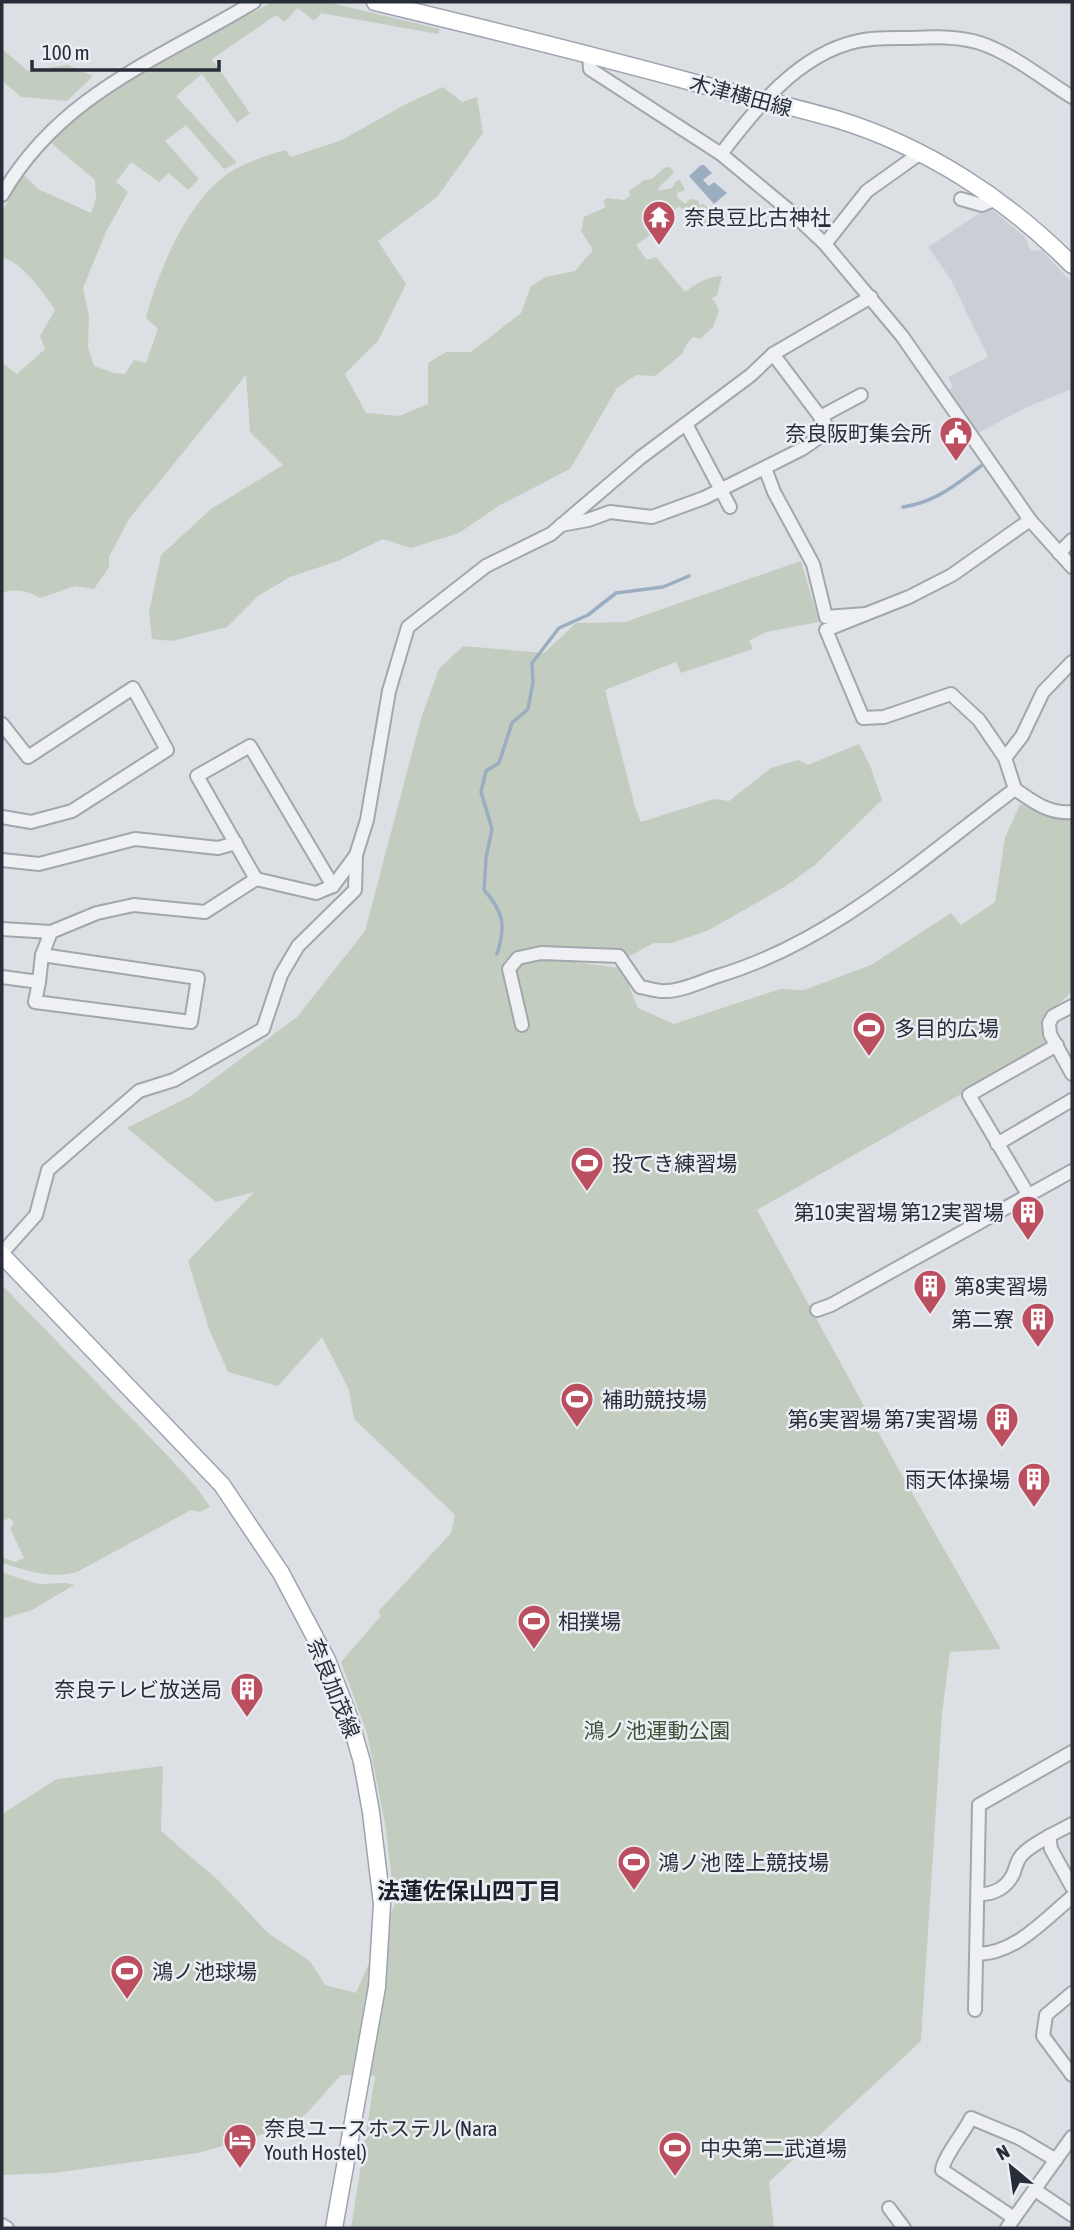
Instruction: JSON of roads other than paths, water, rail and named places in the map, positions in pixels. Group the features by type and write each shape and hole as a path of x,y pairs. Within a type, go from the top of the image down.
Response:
{"main road":[{"name":"木津横田線","path":"375,2 589,54 837,120 895,142 948,168 996,199 1051,243 1072,265"},
{"name":"奈良加茂線","path":"2,1254 222,1485 281,1573 327,1660 349,1717 362,1762 371,1812 382,1904 377,1987 334,2228"}],"street":[{"path":"2,195 30,152 54,127 87,100 110,84 254,2"},
{"path":"721,155 762,101 817,58 844,45 868,39 954,38 980,43 1006,55 1072,97"},
{"path":"589,54 590,69 721,155 791,212 825,244 871,296 1030,520 1072,567"},
{"path":"825,244 867,191 919,154"},
{"path":"961,199 982,205 996,199"},
{"path":"2,1254 36,1214 48,1170 139,1091 174,1080 263,1028 281,975 298,946 355,890 356,855 367,820 389,691 408,627 486,566 551,534 640,458 751,375 773,354 871,296"},
{"path":"561,525 610,512 652,517 721,490 802,449 821,436 825,423 773,354"},
{"path":"820,417 861,395"},
{"path":"686,424 730,507"},
{"path":"765,468 774,492 813,564 826,617 866,614"},
{"path":"1030,520 952,575 909,597 827,630 863,718 884,717 951,694 979,720 1005,758 1015,789 1037,805 1057,811 1072,811"},
{"path":"1059,553 1072,540"},
{"path":"1005,758 1022,736 1043,692 1072,662"},
{"path":"2,724 28,757 133,688 167,750 72,811 31,822 2,817"},
{"path":"256,879 197,776 250,746 333,886"},
{"path":"522,1025 509,970 518,958 541,953 619,956 640,987 667,992 754,965 805,941 844,917 1015,789"},
{"path":"2,860 39,864 135,839 218,848 236,843"},
{"path":"2,929 51,932 97,913 134,905 205,912 256,879 316,893 333,886 356,855"},
{"path":"42,956 198,978 191,1022 35,1002 42,956 51,932"},
{"path":"2,977 39,982"},
{"path":"1072,1006 1054,1016 1049,1023 1050,1034 1069,1059 1072,1074"},
{"path":"1029,1196 969,1094 1056,1045"},
{"path":"997,1144 1072,1100"},
{"path":"817,1310 831,1305 1072,1171"},
{"path":"975,2010 979,1804 1072,1752"},
{"path":"978,1894 992,1894 1001,1888 1011,1879 1022,1855 1072,1824"},
{"path":"1049,1836 1051,1849 1072,1887"},
{"path":"977,1954 990,1954 1013,1945 1072,1897"},
{"path":"1072,1993 1045,2015 1043,2036 1072,2075"},
{"path":"1056,2160 1019,2138 971,2118 943,2163 942,2170 1013,2224 1072,2137"},
{"path":"1035,2190 1072,2215"},
{"path":"889,2208 904,2228"},
{"path":"2,2225 7,2228"}],"water":[{"path":"701,165 712,173 703,180 709,186 714,182 727,193 714,204 689,176"}],"waterway":[{"path":"903,507 935,497 981,466"},
{"path":"497,954 502,927 496,905 484,890 486,858 492,829 481,792 486,771 499,763 512,723 528,709 533,682 532,663 559,628 588,615 616,593 663,587 689,576"}],"place":[{"name":"奈良豆比古神社","path":"659,247"},
{"name":"奈良阪町集会所","path":"956,463"},
{"name":"多目的広場","path":"869,1058"},
{"name":"投てき練習場","path":"587,1193"},
{"name":"第10実習場 第12実習場","path":"1028,1242"},
{"name":"第8実習場","path":"930,1316"},
{"name":"第二寮","path":"1038,1349"},
{"name":"補助競技場","path":"577,1429"},
{"name":"第6実習場 第7実習場","path":"1002,1449"},
{"name":"雨天体操場","path":"1034,1509"},
{"name":"相撲場","path":"534,1651"},
{"name":"奈良テレビ放送局","path":"247,1719"},
{"name":"鴻ノ池 陸上競技場","path":"634,1892"},
{"name":"鴻ノ池球場","path":"127,2001"},
{"name":"奈良ユースホステル (Nara Youth Hostel)","path":"240,2170"},
{"name":"中央第二武道場","path":"675,2178"}],"district":[{"name":"法蓮佐保山四丁目","path":"469,1891"}],"park label":[{"name":"鴻ノ池運動公園","path":"657,1730"}]}
